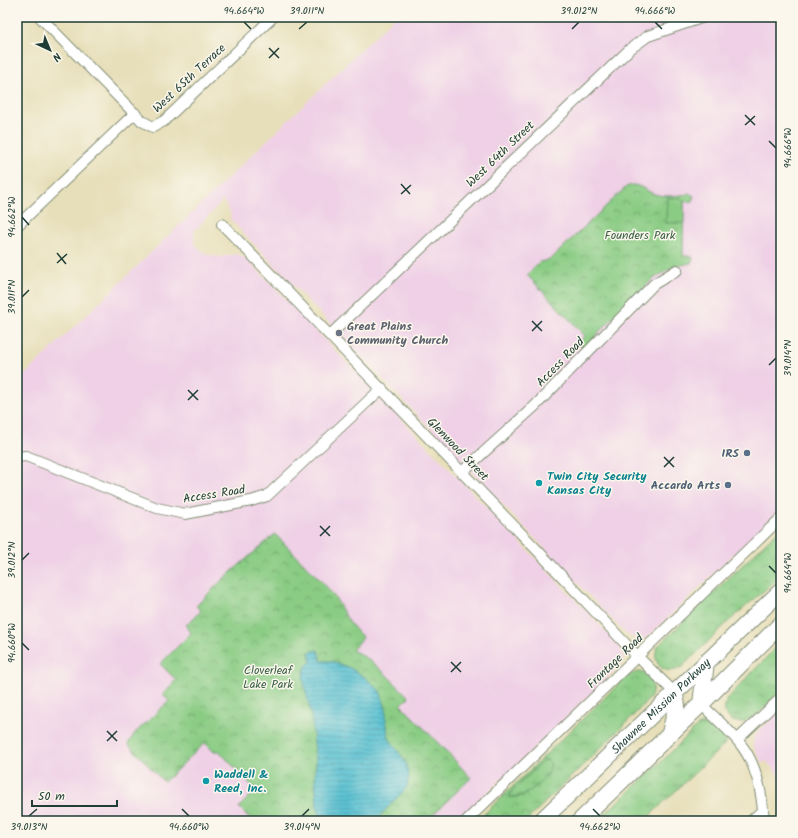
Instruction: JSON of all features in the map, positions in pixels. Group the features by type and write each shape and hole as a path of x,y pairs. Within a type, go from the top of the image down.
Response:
{"highway":[{"name":"Shawnee Mission Parkway","path":"541,821 781,591"},
{"path":"580,821 781,624"},
{"path":"701,704 706,662"},
{"path":"670,733 677,705 674,692"}],"street":[{"path":"40,17 135,113"},
{"name":"West 65th Terrace","path":"17,226 135,113 142,121 153,128 164,121 273,17"},
{"name":"West 64th Street","path":"330,335 630,49 648,36 704,17"},
{"name":"Glenwood Street","path":"222,224 382,388 638,657 674,692"},
{"name":"Access Road","path":"462,472 536,406 654,284 677,270"},
{"name":"Access Road","path":"17,457 26,456 157,508 185,514 213,510 266,496 382,388"},
{"name":"Frontage Road","path":"466,821 781,518"},
{"path":"737,740 781,698"},
{"path":"701,704 737,740 748,757 759,784 764,821"},
{"path":"751,821 763,810"}],"shaded area":[{"path":"395,17 781,17 781,509 650,635 643,639 626,634 233,222 223,200 194,231 194,242 197,247 208,255 219,257 237,254 247,259 616,642 621,649 623,659 617,669 458,821 17,821 17,382"},
{"path":"781,709 781,777 766,761 762,763 753,744 754,738 758,732"}],"green space":[{"name":"Founders Park","path":"632,185 639,186 651,193 662,196 690,194 694,196 692,201 684,202 683,256 692,256 693,259 691,263 673,267 653,279 598,333 594,339 583,347 577,344 585,336 527,275 539,262 552,258 626,187"},
{"path":"667,198 681,198 684,202 684,223 666,223"},
{"path":"781,528 781,576 729,621 683,666 671,670 666,670 661,667 656,658 658,646"},
{"name":"Cloverleaf Lake Park","path":"275,534 326,586 336,599 349,622 363,638 352,650 368,659 409,697 401,705 471,778 426,821 252,821 239,807 256,790 218,750 215,753 205,743 164,782 128,744 135,733 169,701 163,694 176,680 160,664 191,633 186,625 201,611 196,606 222,580"},
{"path":"781,642 781,690 764,708 749,719 742,722 735,721 728,717 725,713 727,699"},
{"path":"637,672 643,672 650,679 653,688 651,697 526,821 477,821 627,676","holes":["547,760 551,764 546,775 529,792 516,797 510,797 512,791 543,761"]},
{"path":"699,725 713,726 727,742 644,821 597,821 663,760"},
{"path":"547,760 551,764 546,776 541,782 529,792 516,797 510,797 512,791 543,761"}],"water":[{"path":"318,650 321,661 331,661 350,668 366,678 380,691 386,709 386,721 389,738 406,763 409,776 407,787 375,821 322,821 317,806 315,776 316,762 311,714 303,679 306,666 311,662 309,652"}],"place":[{"name":"Great Plains Community Church","path":"339,333"},
{"name":"IRS","path":"747,453"},
{"name":"Twin City Security Kansas City","path":"539,483"},
{"name":"Accardo Arts","path":"728,485"},
{"name":"Waddell & Reed, Inc.","path":"206,781"}]}
